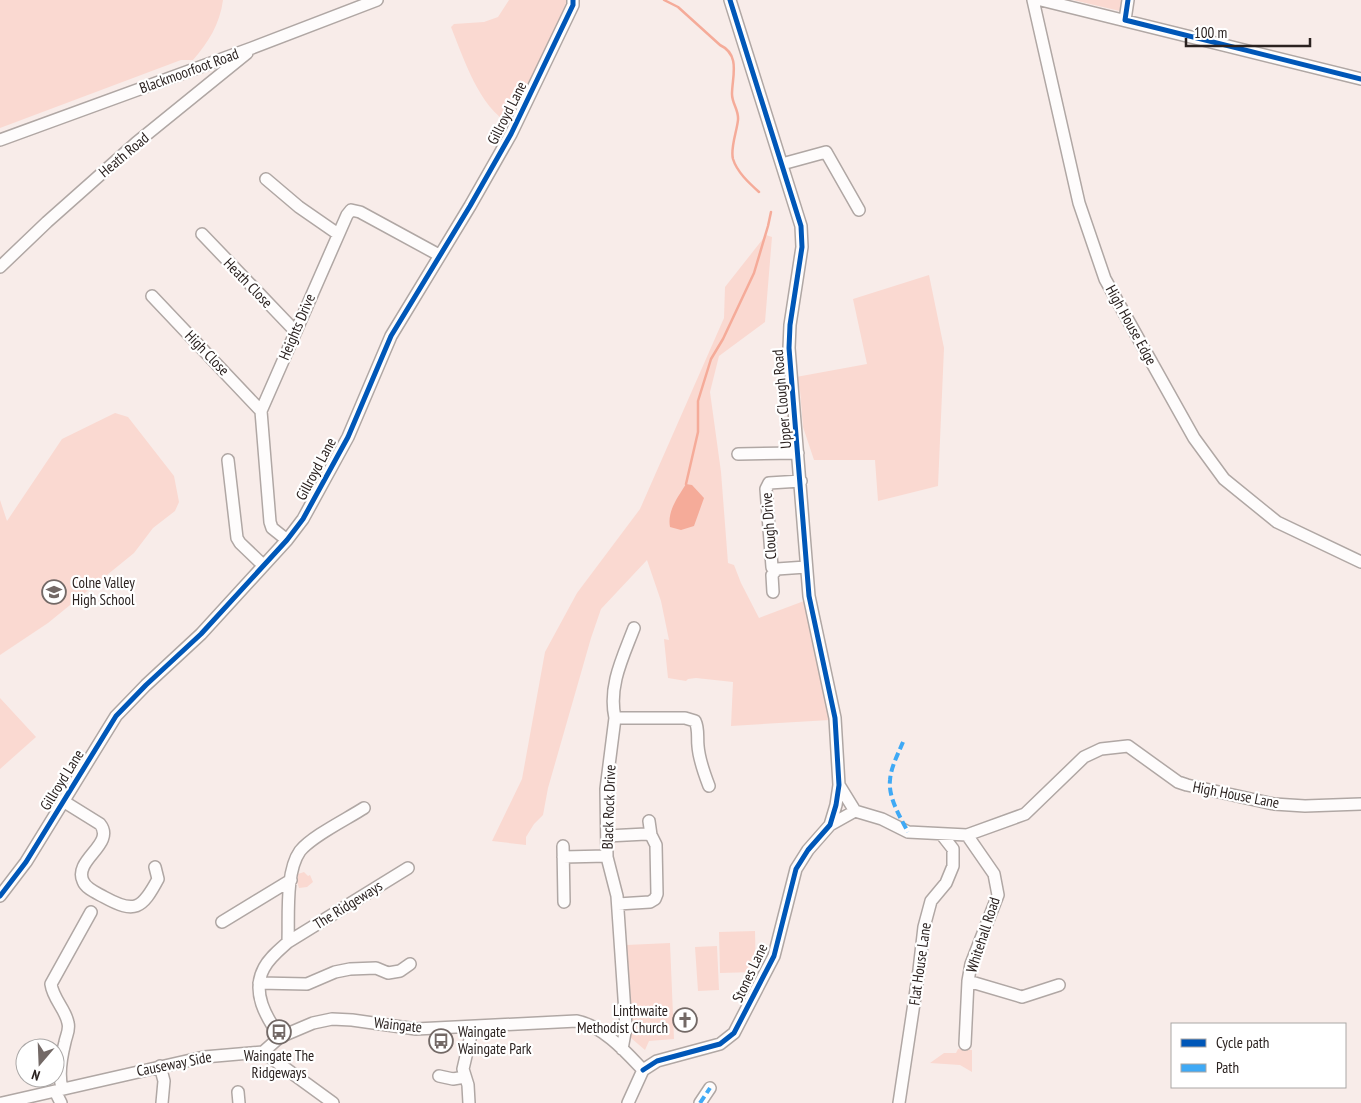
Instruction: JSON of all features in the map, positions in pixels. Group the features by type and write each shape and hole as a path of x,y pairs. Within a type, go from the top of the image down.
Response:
{"street":[{"name":"Blackmoorfoot Road","path":"0,140 377,0"},
{"name":"Gillroyd Lane","path":"0,896 26,862 116,716 201,634 287,540 303,519 348,437 391,336 470,206 511,134 557,41 573,5 573,0"},
{"name":"Upper Clough Road","path":"730,0 801,226 802,247 790,324 789,348 792,400 811,608 835,718 839,785 836,805"},
{"name":"High House Edge","path":"1033,0 1079,202 1106,279 1194,438 1224,479 1277,522 1361,562"},
{"path":"1041,0 1361,79"},
{"path":"1125,20 1128,0"},
{"name":"Heath Road","path":"0,267 46,222 136,143 252,48"},
{"path":"782,164 826,152 859,210"},
{"path":"266,179 338,234"},
{"name":"Heights Drive","path":"287,540 272,528 270,522 261,411 338,234 351,210 360,212 439,256"},
{"name":"Heath Close","path":"202,234 295,331"},
{"name":"High Close","path":"152,296 261,411"},
{"name":"Upper Clough Road","path":"738,454 798,453"},
{"path":"228,460 237,538 240,544 263,565"},
{"name":"Clough Drive","path":"800,481 769,483 766,489 772,567 777,569 806,567"},
{"path":"773,592 772,575 777,569"},
{"name":"Black Rock Drive","path":"622,1049 626,1027 618,904 607,856 606,789 615,718 612,698 614,683 634,628"},
{"path":"615,718 686,718 695,721 698,747 708,786"},
{"name":"High House Lane","path":"855,811 882,819 908,832 967,835 1025,814 1084,757 1101,749 1128,746 1178,782 1188,785 1274,804 1305,806 1361,804"},
{"path":"830,825 855,811 839,785"},
{"path":"63,801 104,828 104,837 82,868 83,883 90,889 125,908 135,907 144,901 158,879 155,867"},
{"name":"Stones Lane","path":"643,1070 657,1061 720,1044 734,1033 774,956 796,869 808,850 830,825 836,805"},
{"name":"The Ridgeways","path":"288,942 291,880 295,862 300,852 308,843 364,808"},
{"path":"618,904 650,902 655,899 657,894 656,845 651,835 649,821"},
{"path":"608,836 651,835"},
{"name":"Flat House Lane","path":"899,1103 918,980 924,927 931,901 946,883 953,866 953,849 942,835"},
{"name":"Whitehall Road","path":"965,1044 968,981 971,964 998,895 994,874 967,835"},
{"path":"564,902 563,852 607,856"},
{"name":"The Ridgeways","path":"259,983 264,968 273,955 288,942 408,868"},
{"path":"222,922 291,880"},
{"path":"61,1103 59,1076 68,1022 52,991 51,984 91,912"},
{"path":"280,1037 271,1025 261,1002 259,983 307,984 335,972 350,969 376,968 388,973 400,971 410,964"},
{"path":"968,981 1022,997 1058,985"},
{"name":"Waingate","path":"263,1052 280,1037 313,1023 332,1019 416,1028 577,1021 588,1024 622,1049 643,1070"},
{"path":"469,1027 470,1039 463,1069 468,1085 469,1103"},
{"path":"263,1052 333,1103"},
{"name":"Causeway Side","path":"2,1103 204,1057 263,1052"},
{"path":"160,1066 164,1080 162,1103"},
{"path":"628,1103 643,1070"},
{"path":"439,1076 453,1079 465,1077"},
{"path":"700,1103 710,1088"}],"shaded area":[{"path":"0,0 223,0 219,17 212,33 204,47 193,60 181,60 0,128"},
{"path":"509,0 569,0 510,124 499,116 481,94 467,67 451,27 454,24 484,22 498,17"},
{"path":"1073,0 1122,0 1120,11"},
{"path":"766,235 772,237 765,322 719,356 710,392 721,472 728,563 734,565 759,618 804,601 830,720 731,726 733,682 696,678 686,681 668,678 664,639 669,640 661,601 647,560 601,609 548,788 543,815 534,824 526,837 526,845 492,841 522,779 545,652 577,593 640,509 724,318 725,287"},
{"path":"929,275 944,348 938,486 878,501 875,460 814,460 803,427 800,390 796,377 867,364 853,299"},
{"path":"115,413 128,417 174,476 179,502 175,511 153,528 134,553 48,623 0,655 0,500 7,521 62,439"},
{"path":"686,484 692,485 704,498 694,526 681,530 670,527 669,521 674,504"},
{"path":"0,698 36,737 0,769"},
{"path":"304,872 308,876 310,875 313,882 307,887 299,888 297,882 298,874"},
{"path":"755,931 756,972 720,973 719,932"},
{"path":"670,943 674,1039 649,1041 645,1050 631,1038 626,945"},
{"path":"717,946 719,990 698,991 695,947"},
{"path":"958,1049 972,1050 972,1072 960,1065 930,1063 944,1053 956,1053"}],"waterway":[{"path":"664,0 678,7 731,54 734,67 732,98 738,116 732,155 740,173 759,192"},
{"path":"686,484 698,432 698,401 711,359 723,339 754,273 771,212"}],"marked path":[{"path":"903,742 892,770 890,786 895,807 908,832"},
{"path":"700,1103 710,1088"}],"cycle path":[{"path":"0,896 26,862 116,716 201,634 287,540 303,519 348,437 391,336 470,206 511,134 573,5 573,0"},
{"path":"643,1070 657,1061 720,1044 734,1033 774,956 796,869 808,850 830,825 839,785 835,718 809,596 789,348 790,325 802,247 801,226 730,0"},
{"path":"1128,0 1125,20 1361,79"}],"place":[{"name":"Colne Valley High School","path":"54,592"},
{"name":"Linthwaite Methodist Church","path":"685,1020"},
{"name":"Waingate The Ridgeways","path":"279,1032"},
{"name":"Waingate Waingate Park","path":"441,1041"}]}
